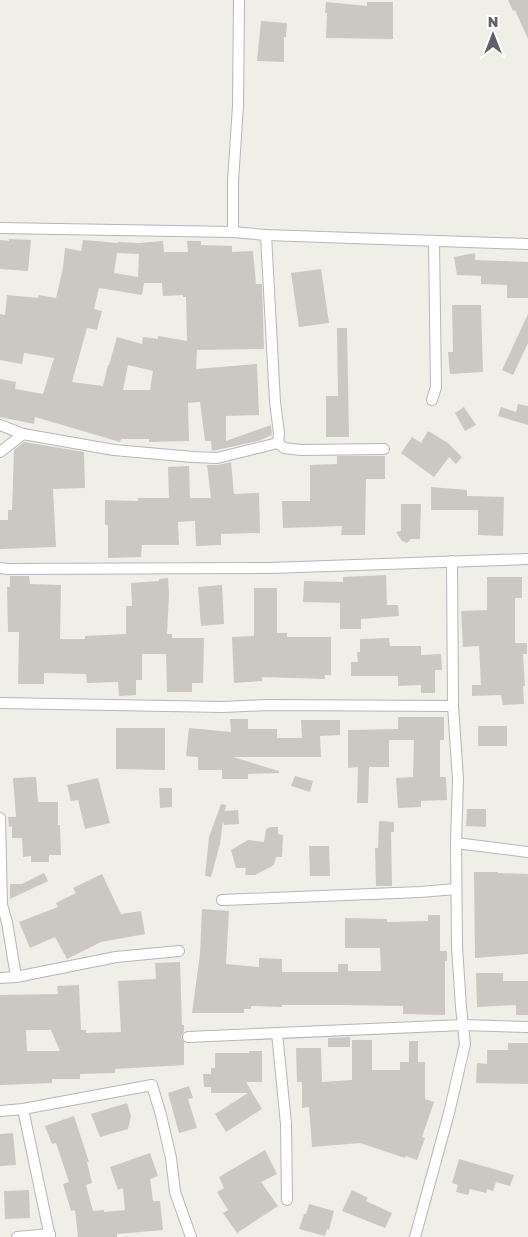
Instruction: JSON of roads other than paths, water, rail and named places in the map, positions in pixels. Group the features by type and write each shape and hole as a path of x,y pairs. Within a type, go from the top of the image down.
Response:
{"street":[{"path":"233,232 238,106 239,0"},
{"path":"0,228 233,232 266,235 528,244"},
{"path":"266,235 275,402 279,433 278,443"},
{"path":"432,400 436,387 434,241"},
{"path":"0,425 24,434 114,450 216,458 278,443"},
{"path":"0,452 24,434"},
{"path":"278,443 284,448 301,450 384,449"},
{"path":"0,568 8,570 270,568 528,558"},
{"path":"415,1237 449,1113 465,1044 456,947 458,779 453,706 452,561"},
{"path":"0,703 223,707 268,705 453,706"},
{"path":"0,818 2,905 7,922 16,977"},
{"path":"456,843 528,852"},
{"path":"222,900 456,889"},
{"path":"0,978 16,977 116,957 179,951"},
{"path":"188,1037 463,1025 528,1027"},
{"path":"277,1033 286,1124 287,1200"},
{"path":"0,1111 152,1085 171,1158 175,1192 191,1237"},
{"path":"18,1237 50,1235 24,1108"}]}
